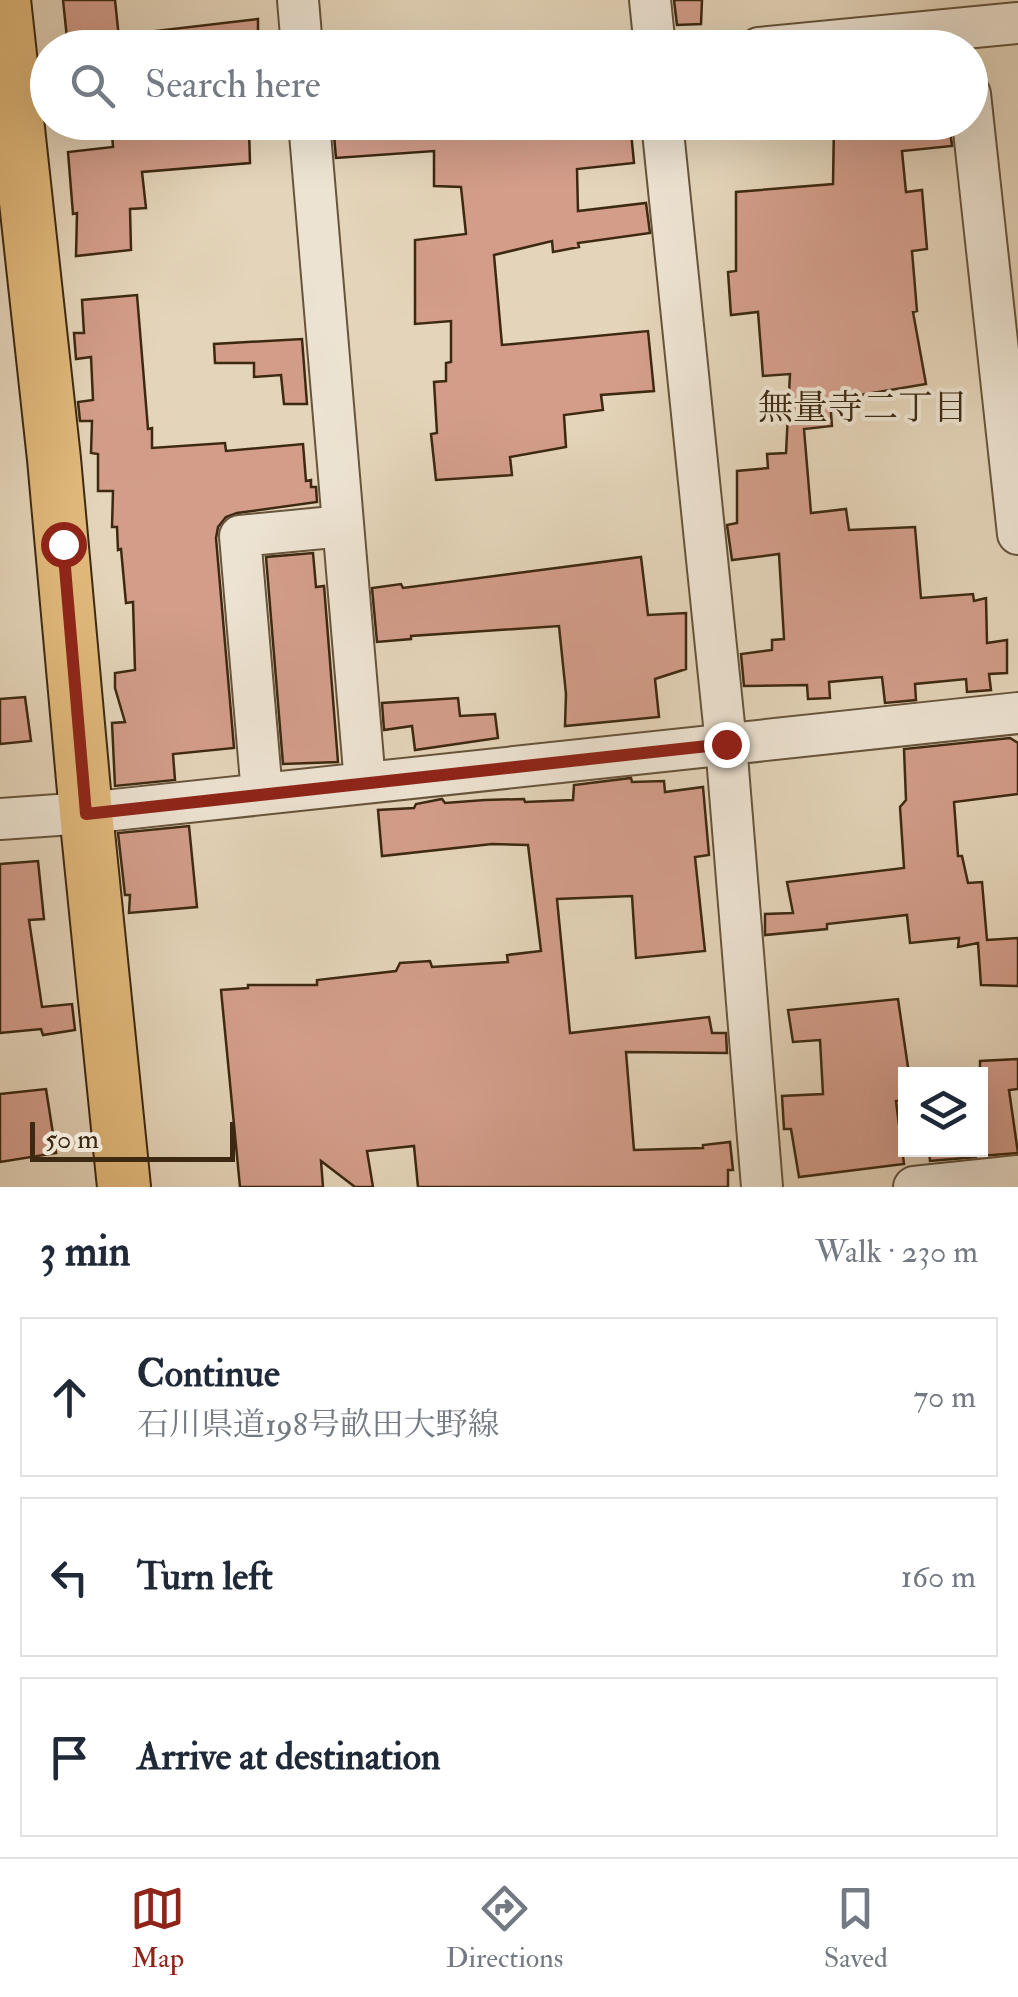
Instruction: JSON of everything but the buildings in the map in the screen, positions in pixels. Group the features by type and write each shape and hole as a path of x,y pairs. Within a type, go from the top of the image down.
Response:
{"main road":[{"path":"4,0 10,160 56,476 124,1187"}],"street":[{"path":"298,0 300,30"},
{"path":"650,0 652,30"},
{"path":"926,30 1018,23"},
{"path":"312,140 365,783"},
{"path":"664,140 726,744 762,1187"},
{"path":"975,140 1018,534"},
{"path":"262,794 240,536 344,526"},
{"path":"0,819 86,814 1018,713"},
{"path":"914,1187 1018,1176"}],"district":[{"name":"無量寺二丁目","path":"863,407"}],"route":[{"path":"63,544 86,814 726,744"}]}
